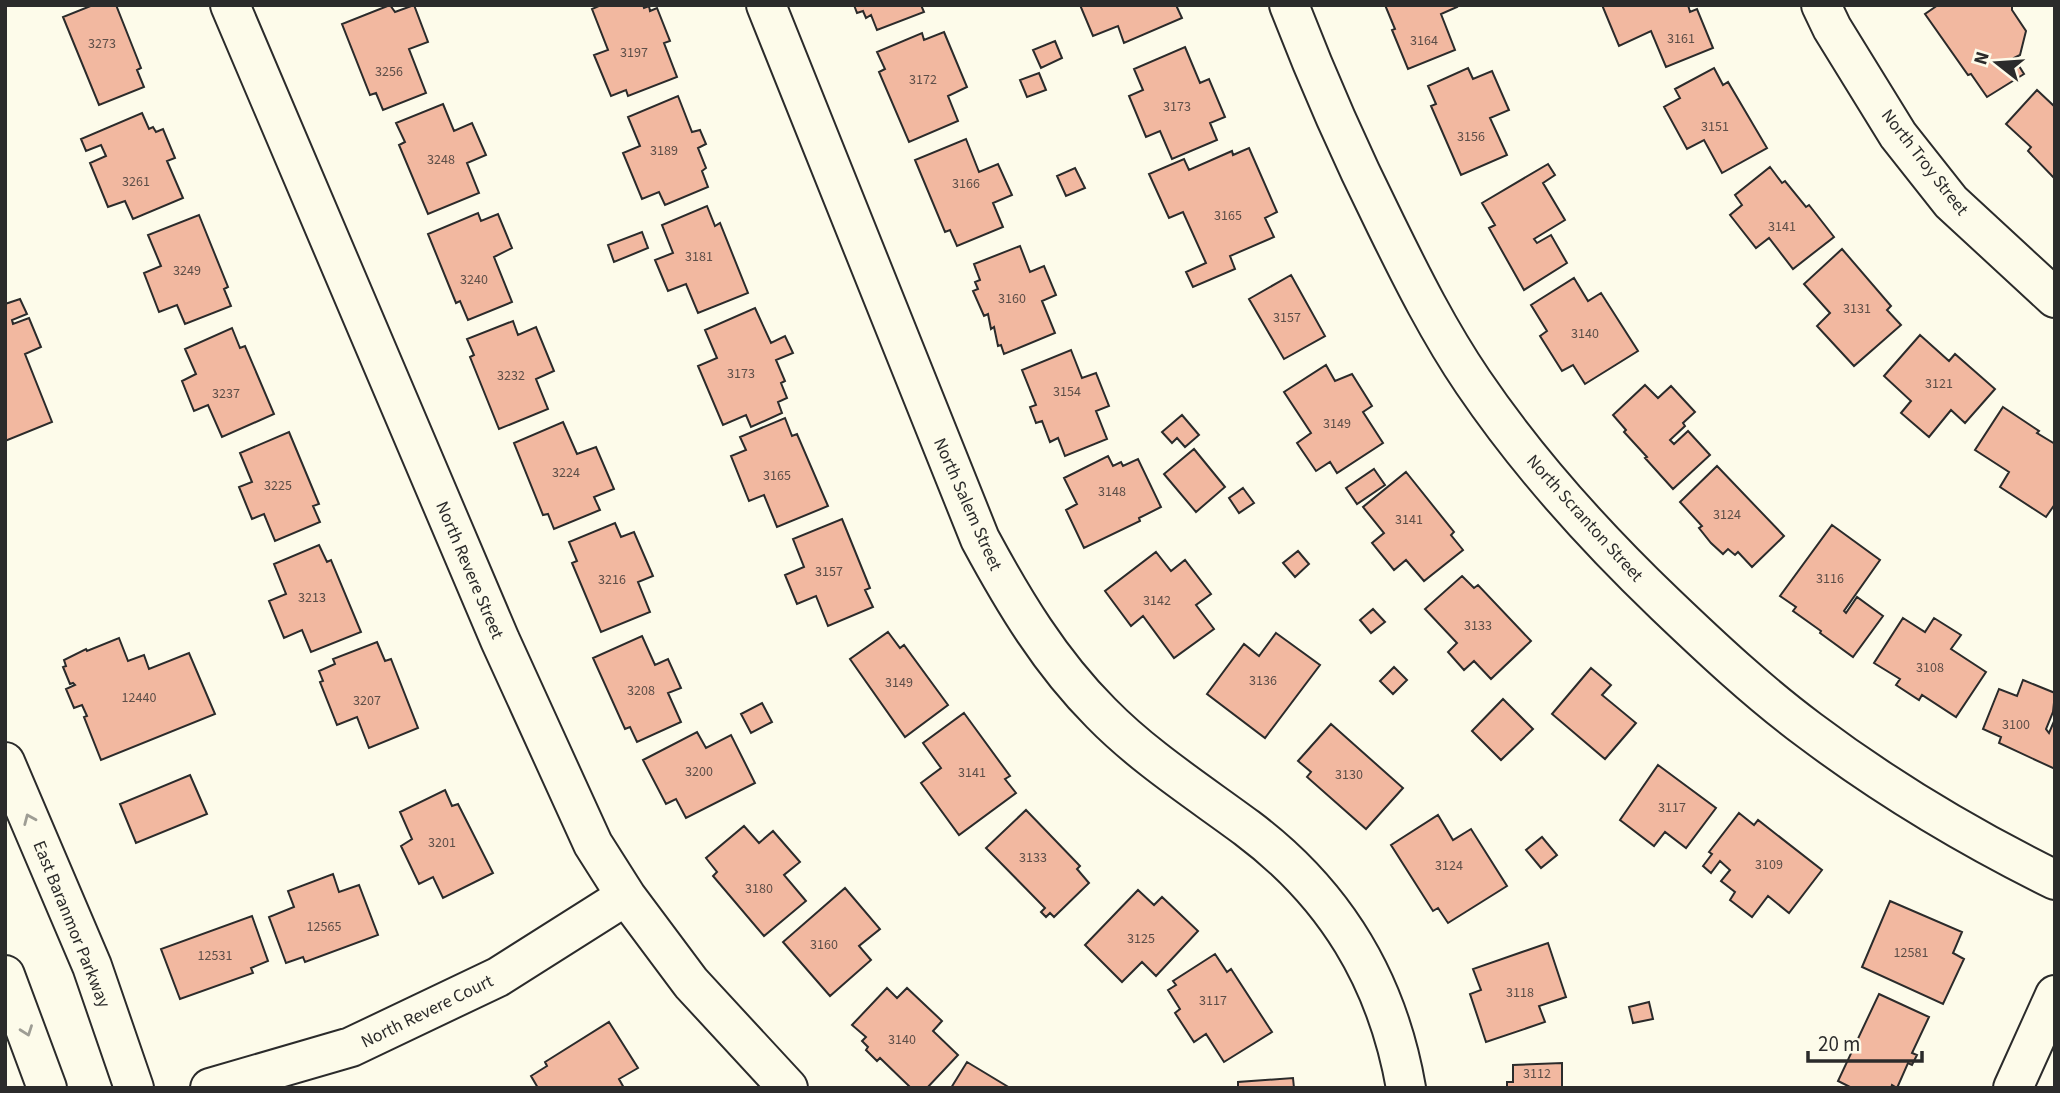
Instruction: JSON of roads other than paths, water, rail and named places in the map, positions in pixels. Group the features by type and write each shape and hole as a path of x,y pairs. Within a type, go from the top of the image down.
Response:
{"street":[{"name":"North Revere Street","path":"230,5 500,640 593,844 626,896 691,982 788,1088"},
{"name":"North Salem Street","path":"766,5 980,539 1014,603 1053,657 1101,713 1152,759 1281,855 1310,883 1356,945 1376,984 1400,1054 1406,1088"},
{"name":"North Scranton Street","path":"1289,5 1358,169 1419,293 1472,381 1517,442 1578,516 1637,578 1727,663 1807,729 1880,781 1948,824 2055,880"},
{"name":"North Troy Street","path":"1821,5 1898,135 1951,202 2055,298"},
{"name":"East Baranmor Parkway","path":"5,762 92,966 134,1088"},
{"name":"North Revere Court","path":"210,1088 352,1047 498,977 626,896"},
{"path":"5,975 47,1088"},
{"path":"2013,1088 2055,995"}]}
